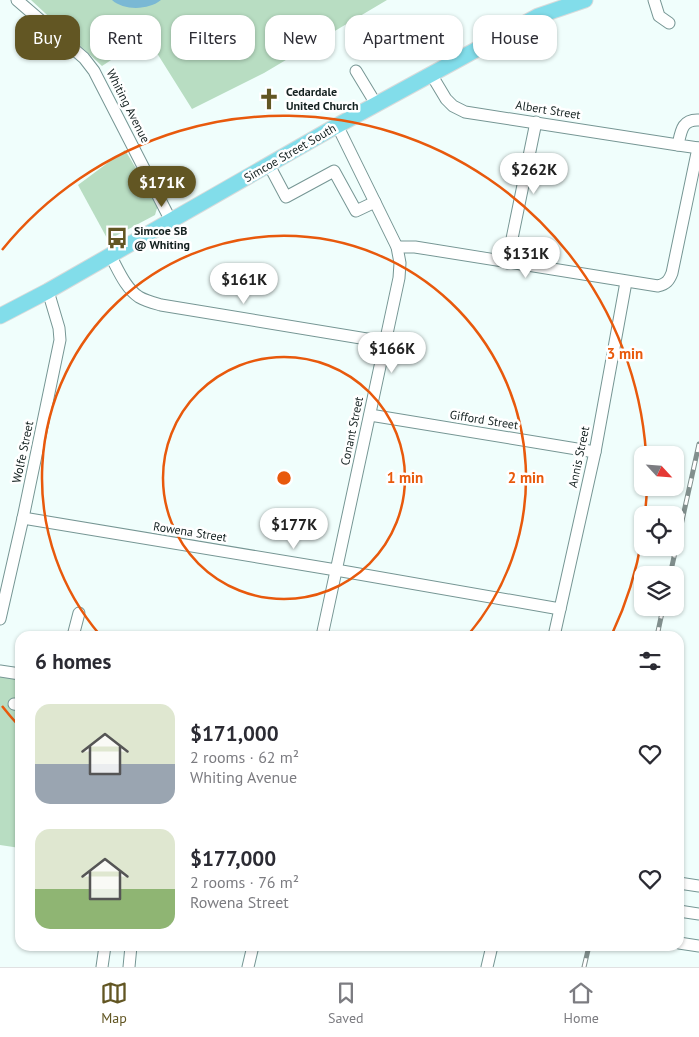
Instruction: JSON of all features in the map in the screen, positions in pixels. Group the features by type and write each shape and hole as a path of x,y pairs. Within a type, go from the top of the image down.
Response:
{"main road":[{"name":"Simcoe Street South","path":"0,316 48,291 337,125 538,16 582,0"}],"street":[{"name":"Whiting Avenue","path":"17,0 84,58 94,72 171,220"},
{"path":"654,0 660,16 669,23"},
{"path":"356,71 376,104"},
{"name":"Albert Street","path":"432,74 446,99 453,106 465,112 698,148"},
{"path":"678,145 684,125 688,121 699,120"},
{"path":"507,263 536,122"},
{"name":"Conant Street","path":"323,631 399,278 400,263 397,248 337,125"},
{"path":"397,248 415,247 626,282 663,285 669,281 672,273 698,148"},
{"path":"268,165 286,196 334,171 356,212 375,202"},
{"path":"110,255 132,292 149,302 385,342"},
{"name":"Annis Street","path":"555,631 594,452 626,282"},
{"name":"Wolfe Street","path":"0,619 60,340 59,328 48,291"},
{"name":"Gifford Street","path":"370,415 594,452"},
{"name":"Rowena Street","path":"23,518 560,609"},
{"path":"74,631 79,613"},
{"path":"0,671 15,673"},
{"path":"684,884 699,886"},
{"path":"684,912 699,914"},
{"path":"684,944 699,946"},
{"path":"102,967 104,951"},
{"path":"129,967 131,951"},
{"path":"248,967 252,951"},
{"path":"487,967 491,951"}],"green space":[{"path":"31,0 387,0 362,15 345,15 345,25 335,31 335,15 265,15 265,60 286,60 192,109 161,60 161,15 90,15 90,55 80,46 80,15 47,15"},
{"path":"96,60 111,60 102,66"},
{"path":"125,150 158,205 155,215 108,240 78,185"},
{"path":"0,674 15,676 15,847 0,845"}],"water":[{"path":"112,0 161,0 150,6 136,8 117,4"}],"railway":[{"path":"672,566 699,444"},
{"path":"658,631 661,616"},
{"path":"584,967 588,951"}],"place":[{"name":"Cedardale United Church","path":"269,99"},
{"name":"Simcoe SB @ Whiting","path":"117,238"}]}
